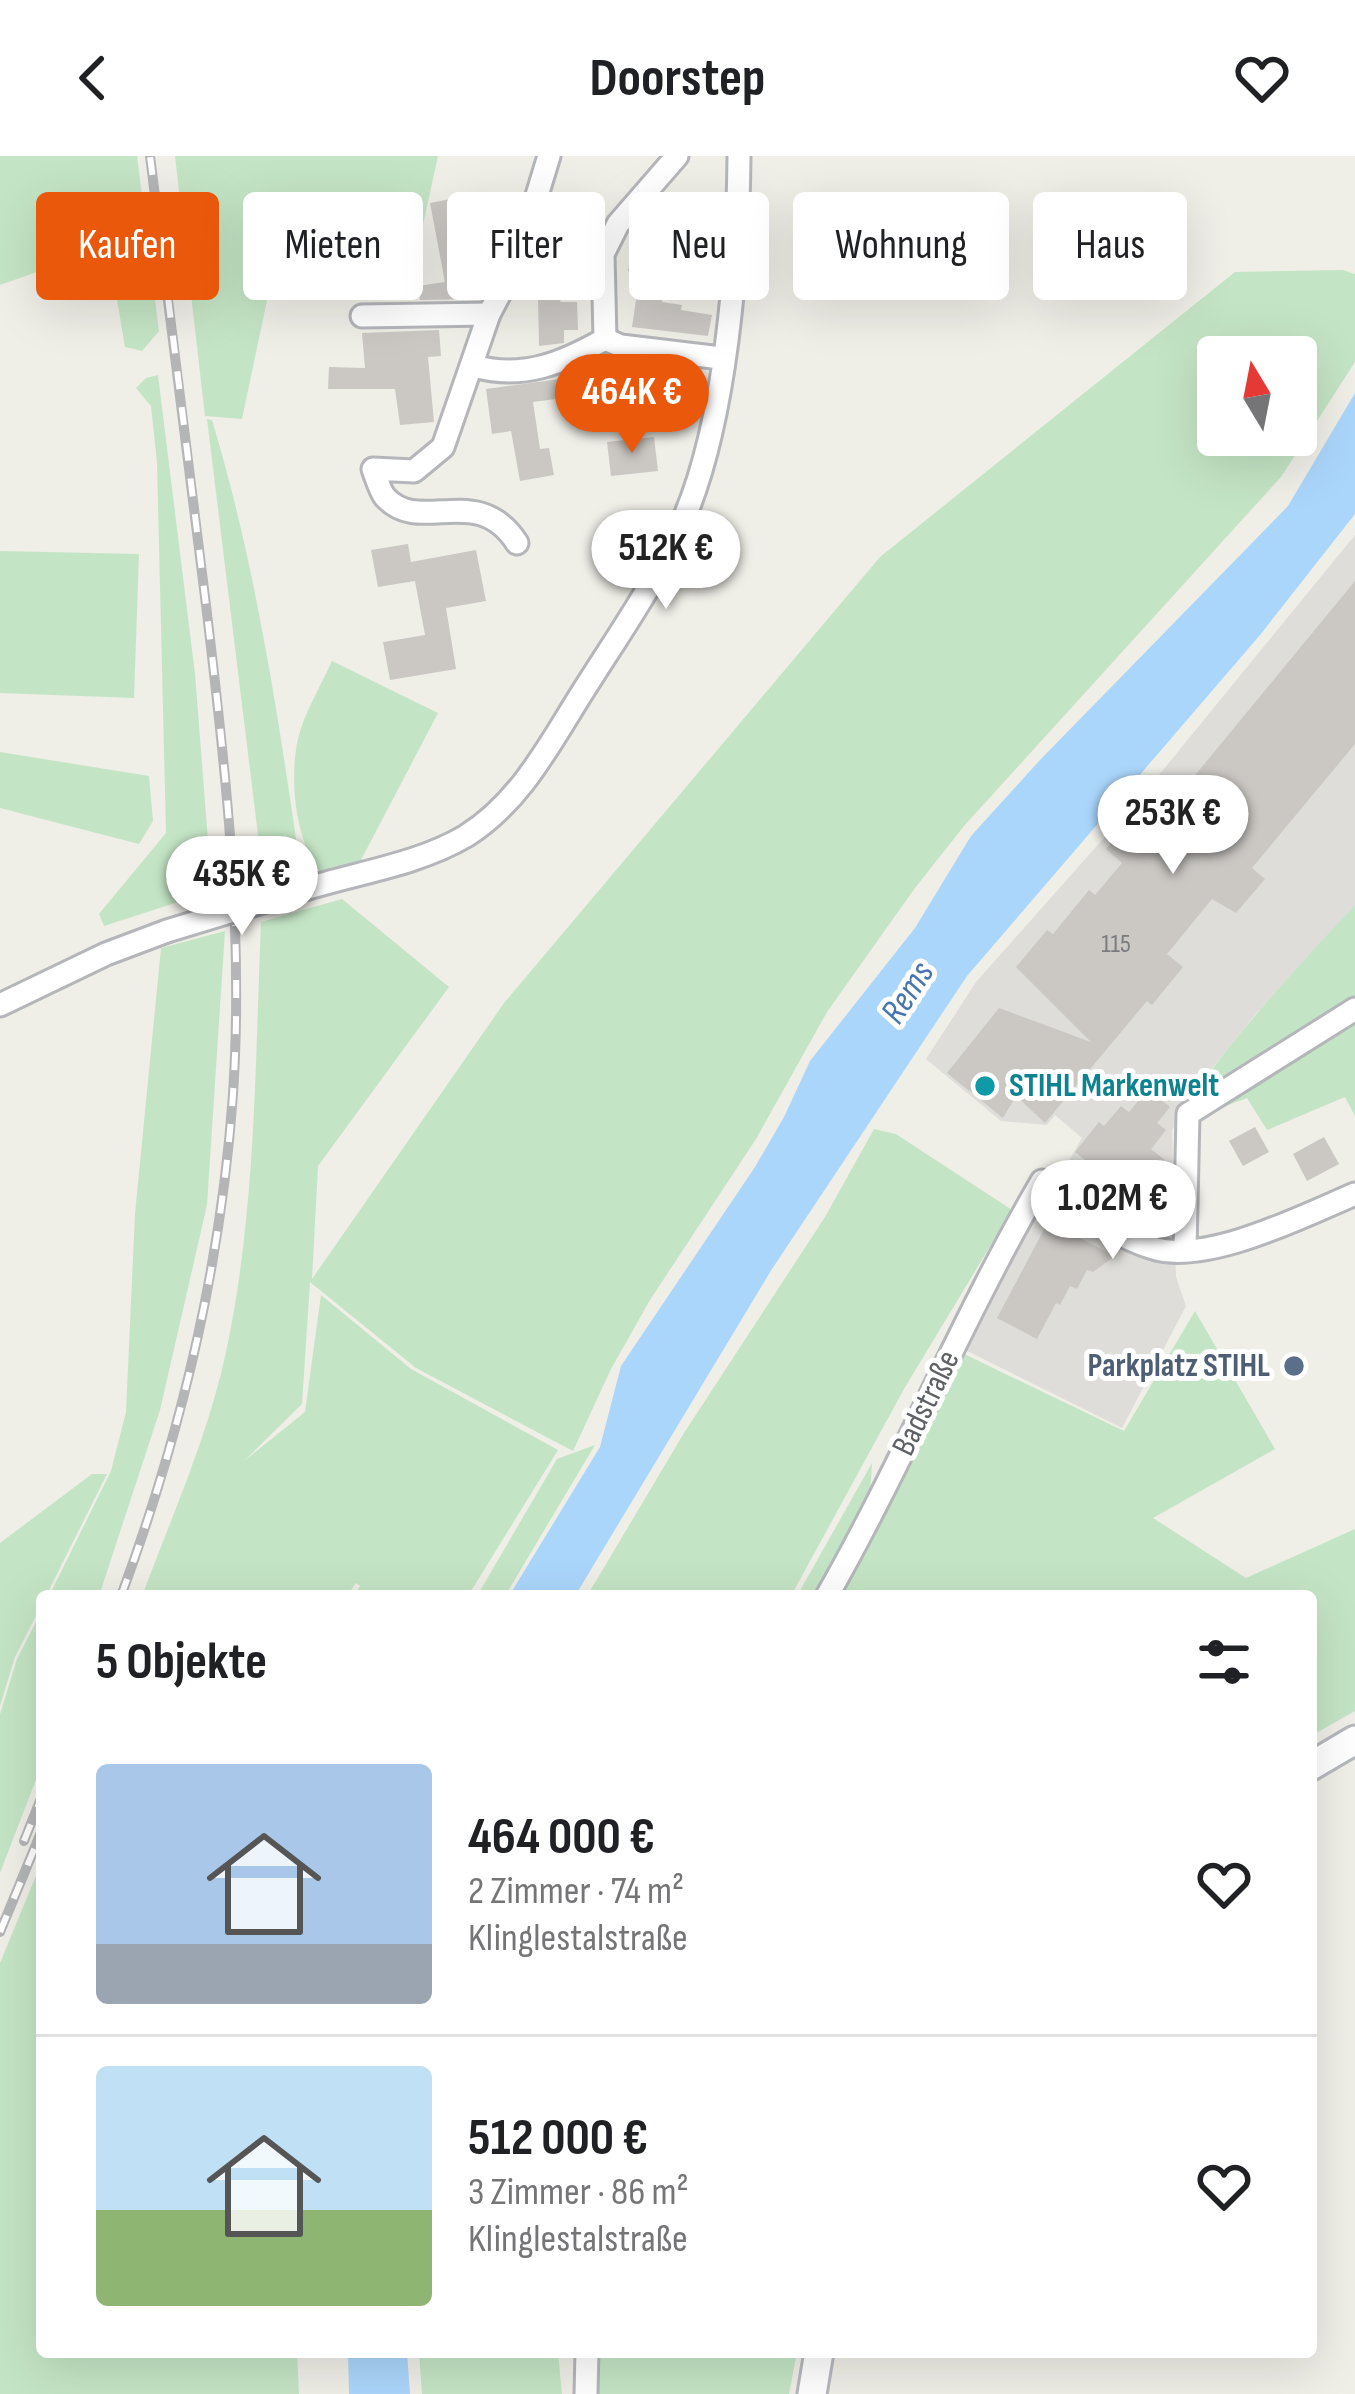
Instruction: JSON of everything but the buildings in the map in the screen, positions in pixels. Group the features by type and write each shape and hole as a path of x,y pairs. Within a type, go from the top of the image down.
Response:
{"street":[{"path":"517,543 506,525 488,514 410,512 385,496 373,469 414,471 443,447 489,314 517,261 549,156"},
{"path":"605,339 603,254 619,224 677,156"},
{"path":"0,1005 106,954 167,931 436,851 478,827 512,798 639,602 680,526 710,435 738,225 739,156"},
{"path":"362,316 489,314"},
{"path":"474,365 497,372 563,363 605,339"},
{"path":"605,339 621,346 722,358"},
{"path":"1355,1009 1188,1114 1185,1250 1245,1241 1355,1194"},
{"name":"Badstraße","path":"829,1590 879,1505 902,1448 1042,1181 1123,1236 1157,1250 1185,1250"},
{"path":"1317,1762 1355,1740"},
{"path":"586,2358 586,2394"},
{"path":"812,2394 817,2358"}],"shaded area":[{"path":"1355,535 1355,905 1255,1015 1205,1077 1172,1130 1176,1277 1186,1306 1122,1428 961,1348 1082,1138 1055,1115 1047,1125 1001,1121 926,1059 976,982 1150,786"}],"green space":[{"path":"0,156 137,156 142,192 36,192 36,272 0,285"},
{"path":"175,156 438,156 423,225 423,192 243,192 243,300 267,300 242,419 205,416 192,300 219,300 219,192 179,192"},
{"path":"1343,270 1355,274 1355,362 1317,421 1317,336 1197,336 1197,456 1295,456 1281,477 964,826 915,888 827,1012 756,1139 650,1300 573,1451 416,1368 310,1282 302,1404 244,1461 305,1412 321,1295 411,1369 558,1450 472,1590 358,1590 356,1583 351,1590 144,1590 210,1414 236,1299 252,1138 261,922 342,899 449,987 318,1166 312,1279 504,1003 880,557 1235,272"},
{"path":"117,300 155,300 159,331 142,351 125,347"},
{"path":"158,375 195,674 212,891 104,926 99,914 166,833 157,462 151,406 136,388"},
{"path":"207,419 212,420 228,475 253,585 300,866 263,876"},
{"path":"0,551 139,554 134,698 0,693"},
{"path":"332,661 438,713 361,860 322,874 300,828 294,772 301,729"},
{"path":"0,752 149,776 153,821 139,844 0,808"},
{"path":"1355,905 1355,1116 1345,1097 1267,1130 1247,1098 1196,1117 1186,1106 1205,1079"},
{"path":"225,931 207,1205 160,1410 101,1590 52,1590 111,1471 126,1412 135,1214 161,948"},
{"path":"874,1129 896,1134 1012,1210 904,1389 794,1590 591,1590 684,1433 825,1217"},
{"path":"1195,1311 1275,1449 1153,1518 1246,1578 1355,1529 1355,1711 1317,1733 1317,1590 842,1590 888,1507 899,1449 958,1351 1124,1431"},
{"path":"595,1445 509,1590 481,1590 557,1459"},
{"path":"872,1463 870,1497 817,1590 800,1590"},
{"path":"92,1474 107,1474 49,1590 36,1590 36,1616 15,1657 0,1706 0,1543"},
{"path":"36,1622 36,1780 0,1873 0,1714 17,1659"},
{"path":"36,1876 36,2358 297,2358 299,2394 0,2394 0,1963"},
{"path":"419,2358 559,2358 562,2394 422,2394"},
{"path":"597,2358 796,2358 789,2394 599,2394"}],"water":[{"name":"Rems","path":"1355,393 1355,514 1260,635 967,976 772,1269 579,1590 513,1590 600,1447 621,1366 755,1167 810,1061 915,928 971,836 1288,506"},
{"path":"348,2358 407,2358 410,2394 349,2394"}],"railway":[{"path":"123,1590 180,1411 208,1286 227,1158 236,1031 226,783 150,156"},
{"path":"24,1841 36,1811"},
{"path":"0,1932 36,1845"}],"place":[{"name":"STIHL Markenwelt","path":"985,1086"},
{"name":"Parkplatz STIHL","path":"1294,1366"}]}
